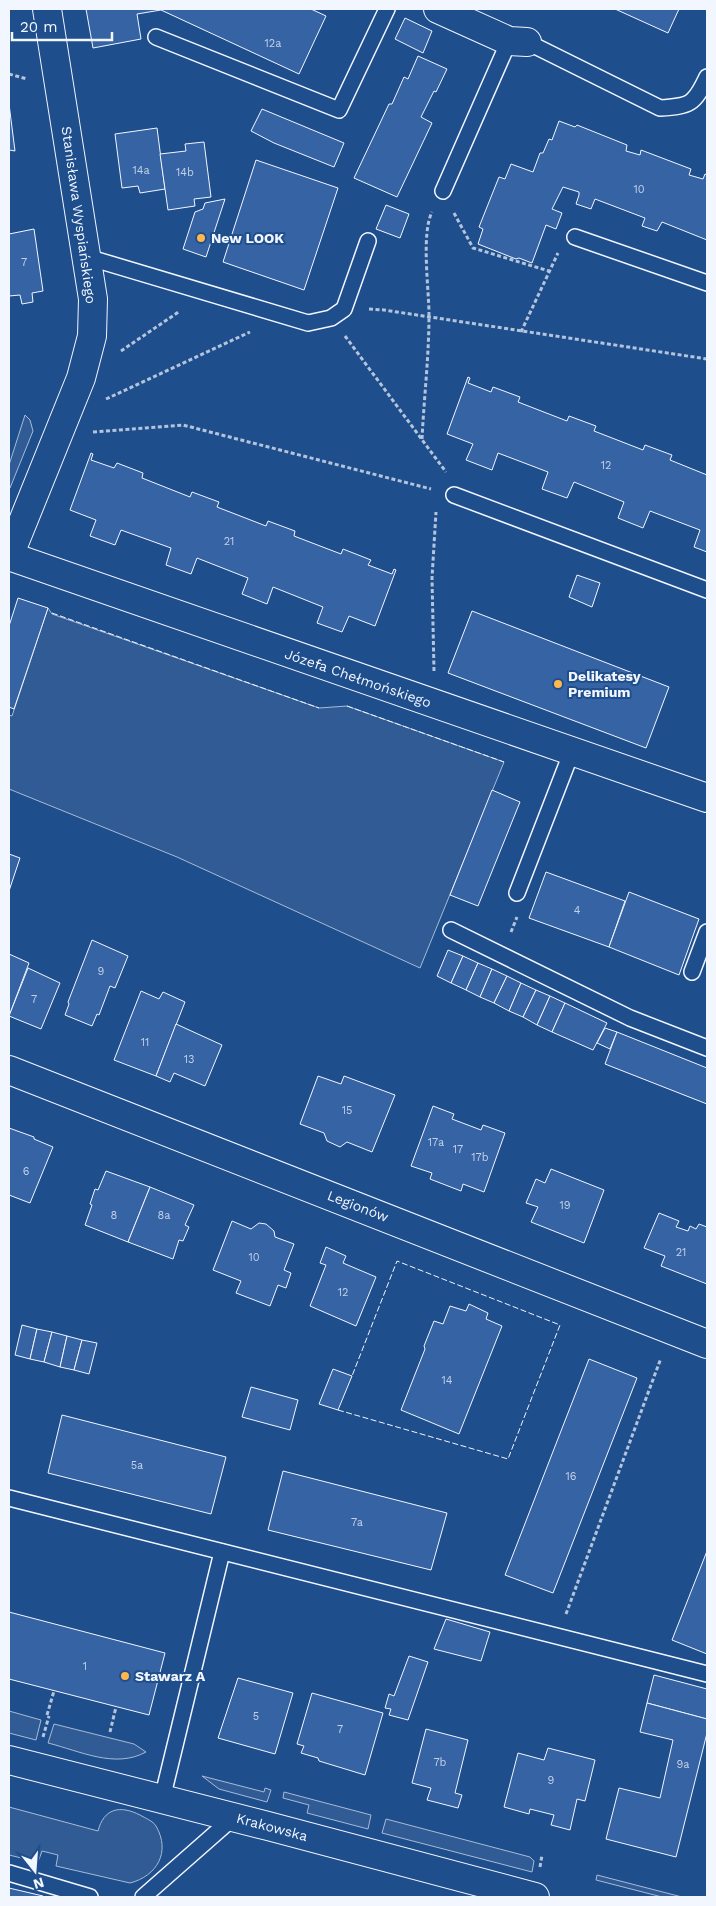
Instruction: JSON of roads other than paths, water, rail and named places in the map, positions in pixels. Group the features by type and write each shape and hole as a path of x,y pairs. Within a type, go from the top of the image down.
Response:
{"street":[{"name":"Stanisława Wyspiańskiego","path":"9,557 81,378 92,336 93,299 47,9"},
{"path":"438,9 518,41"},
{"name":"Józefa Chełmońskiego","path":"9,557 572,751 706,794"},
{"name":"Legionów","path":"9,1070 707,1344"},
{"name":"Krakowska","path":"9,1760 234,1817 535,1897"}],"lane":[{"path":"156,37 340,110 387,9"},
{"path":"443,191 518,41 660,108 682,107 698,96 707,77"},
{"path":"575,237 707,283"},
{"path":"87,257 308,323 331,318 344,309 368,241"},
{"path":"448,493 707,590"},
{"path":"517,893 572,751"},
{"path":"451,930 630,1018 707,1048"},
{"path":"692,972 707,932"},
{"path":"9,1498 707,1674"},
{"path":"162,1799 222,1552"},
{"path":"143,1897 234,1817"},
{"path":"9,1873 83,1897"}],"place":[{"name":"New LOOK","path":"201,238"},
{"name":"Delikatesy Premium","path":"558,684"},
{"name":"Stawarz A","path":"125,1676"}]}
